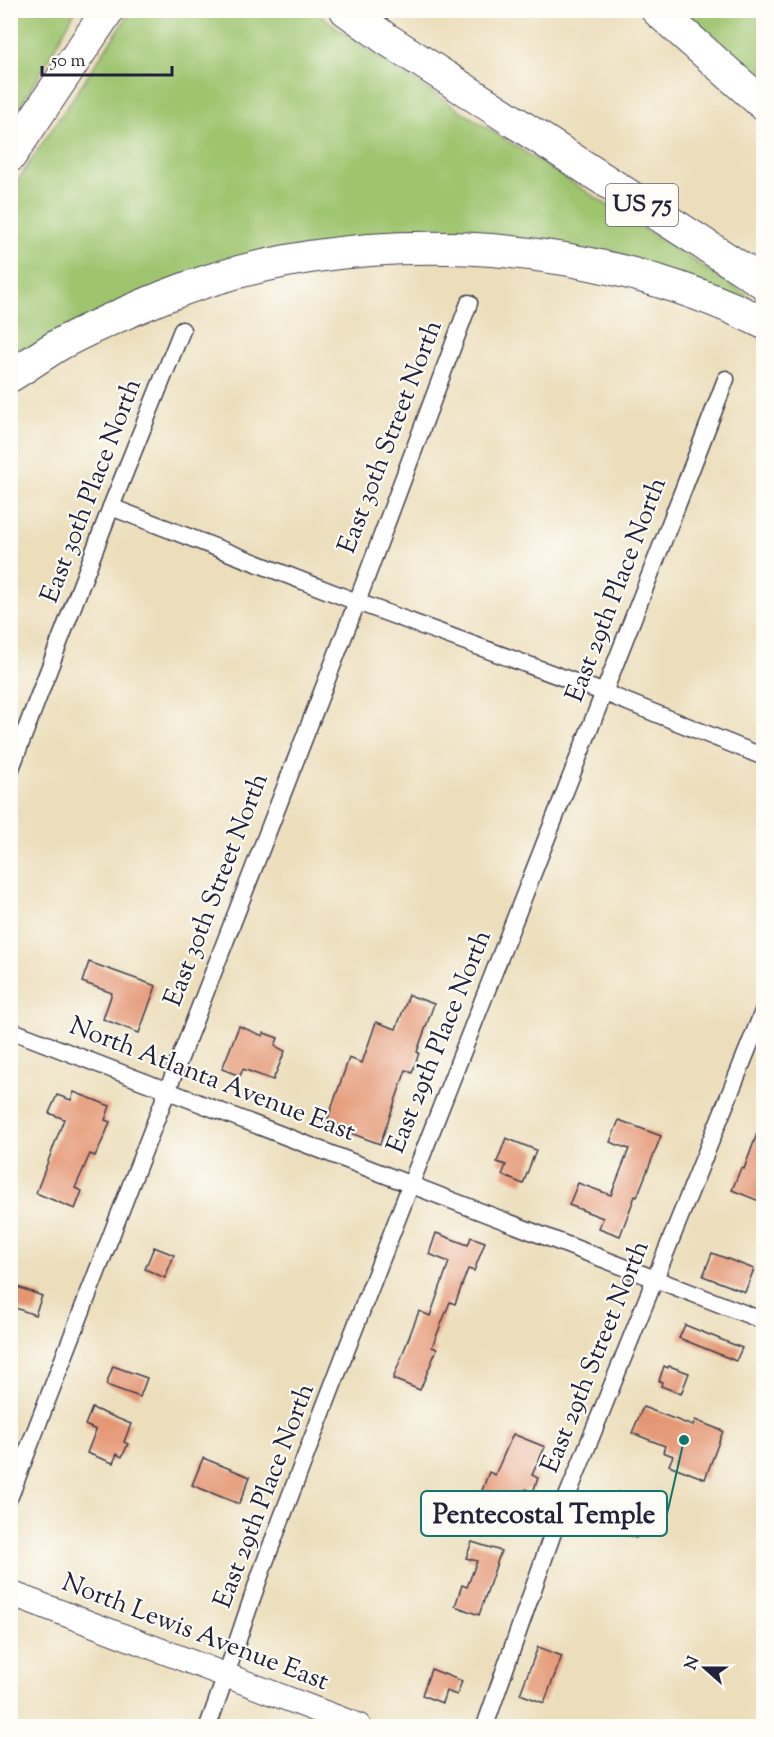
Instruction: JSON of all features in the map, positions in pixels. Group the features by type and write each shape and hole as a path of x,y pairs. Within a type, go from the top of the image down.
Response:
{"highway":[{"path":"10,156 96,24 108,10"},
{"name":"US 75","path":"346,10 385,38 764,283"},
{"path":"378,10 521,126"},
{"path":"657,10 764,105"},
{"path":"10,376 61,344 110,319 165,296 264,266 358,251 466,247 568,259 612,268 698,294 739,310 764,323"}],"main road":[{"name":"North Lewis Avenue East","path":"10,1593 359,1726"}],"street":[{"name":"East 30th Street North","path":"10,1496 357,602 469,303"},
{"name":"East 30th Place North","path":"10,771 111,507 182,330"},
{"name":"East 29th Place North","path":"208,1726 264,1566 726,379"},
{"path":"111,507 357,602 605,693 764,757"},
{"name":"East 29th Street North","path":"486,1726 556,1524 764,1010"},
{"name":"North Atlanta Avenue East","path":"10,1030 764,1321"}],"green space":[{"path":"11,10 75,11 11,121"},
{"path":"131,11 315,11 424,87 750,297 747,304 663,272 337,243 11,365 10,192"},
{"path":"679,11 763,11 763,89"}],"building":[{"path":"89,962 156,986 139,1033 103,1019 112,993 82,982"},
{"path":"409,995 434,1004 412,1073 406,1070 380,1144 326,1124 349,1058 362,1063 376,1022 396,1029"},
{"path":"239,1026 263,1036 264,1033 278,1038 275,1046 285,1051 273,1080 243,1069 240,1076 222,1069"},
{"path":"74,1092 110,1106 105,1120 110,1122 105,1135 95,1156 90,1154 75,1188 82,1191 75,1209 36,1193 64,1119 49,1113 57,1095 71,1100"},
{"path":"619,1120 661,1136 620,1236 599,1228 603,1218 569,1205 578,1183 611,1195 629,1149 610,1142"},
{"path":"762,1120 764,1120 764,1203 732,1190 741,1168 744,1169"},
{"path":"506,1138 536,1150 523,1184 502,1175 506,1165 497,1162"},
{"path":"436,1233 468,1245 471,1237 485,1242 474,1271 468,1269 455,1304 450,1302 432,1347 437,1349 420,1390 393,1379 419,1311 430,1316 449,1262 429,1254"},
{"path":"154,1247 174,1255 165,1278 145,1269"},
{"path":"712,1253 754,1269 745,1292 703,1276"},
{"path":"10,1284 42,1296 35,1315 10,1306"},
{"path":"685,1325 742,1348 736,1361 679,1338"},
{"path":"113,1366 147,1378 140,1397 106,1385"},
{"path":"664,1366 689,1373 681,1394 661,1386 662,1382 659,1381"},
{"path":"643,1407 693,1426 695,1420 723,1431 705,1479 669,1465 673,1456 663,1452 665,1446 632,1433"},
{"path":"92,1408 131,1424 124,1442 128,1444 122,1457 117,1454 113,1463 87,1453 96,1430 85,1425"},
{"path":"513,1434 545,1447 532,1475 538,1478 533,1492 526,1489 519,1508 481,1493 489,1472 495,1475"},
{"path":"203,1458 250,1477 239,1504 192,1485"},
{"path":"617,1492 658,1507 651,1525 642,1522 636,1538 599,1522 608,1497 615,1499"},
{"path":"472,1542 501,1551 479,1615 455,1606 462,1585 467,1587 477,1561 466,1558"},
{"path":"538,1647 562,1656 544,1703 520,1694"},
{"path":"431,1669 462,1681 457,1695 446,1691 442,1703 422,1695"}],"place":[{"name":"Pentecostal Temple","path":"684,1440"}]}
